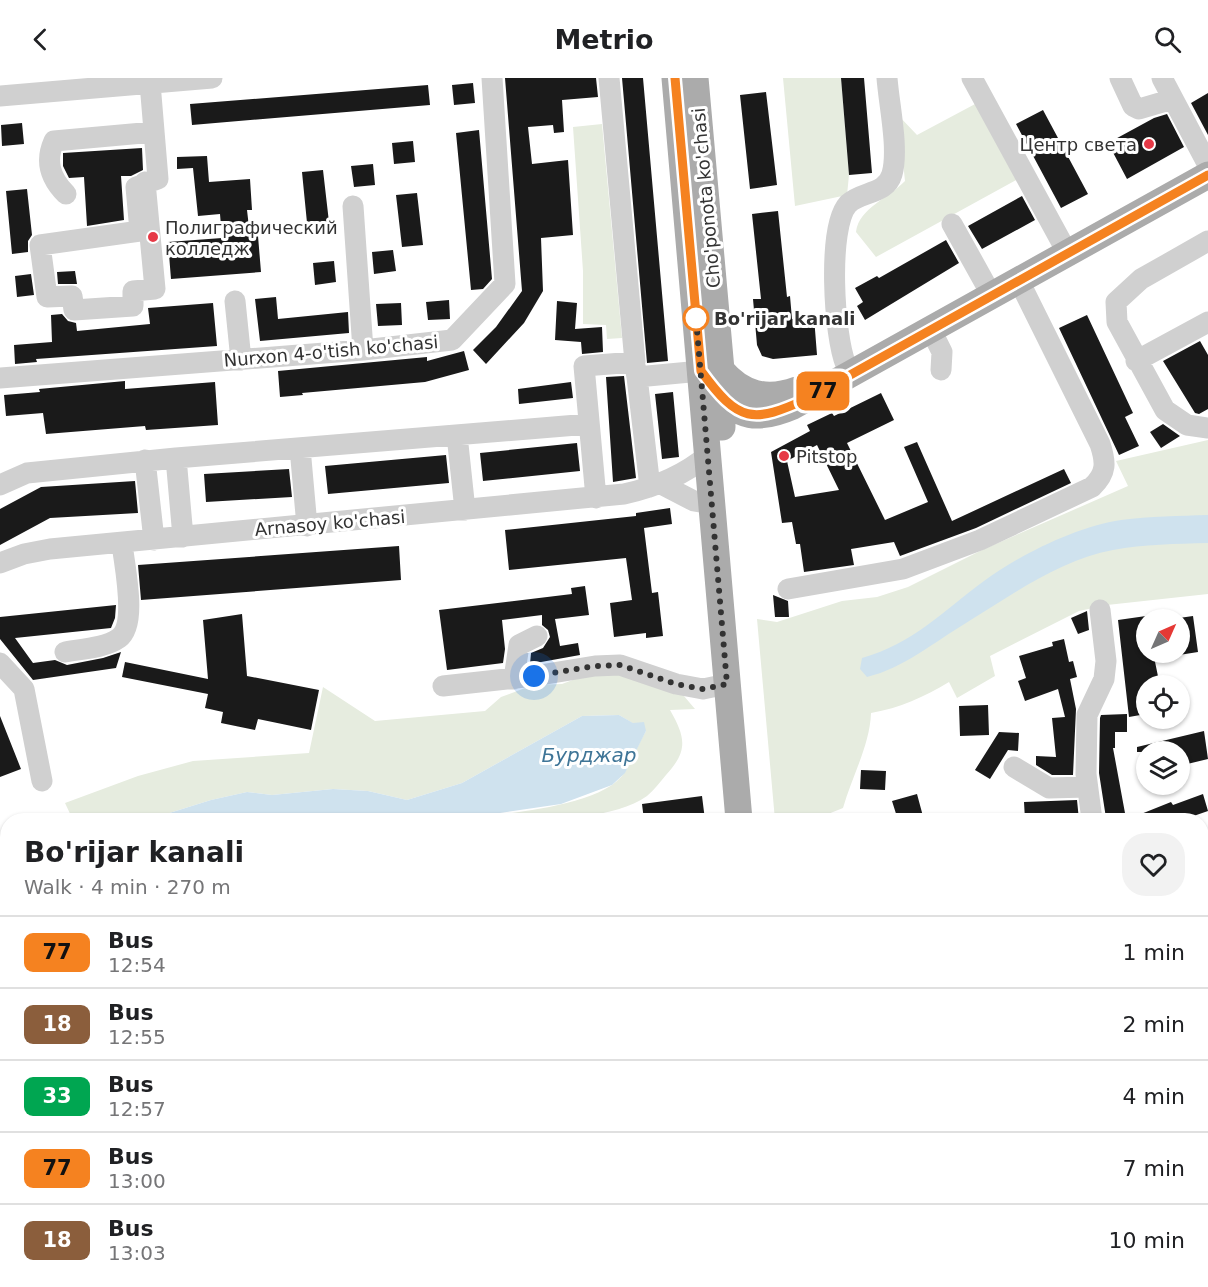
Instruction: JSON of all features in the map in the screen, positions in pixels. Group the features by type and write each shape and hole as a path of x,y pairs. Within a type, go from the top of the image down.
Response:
{"main road":[{"name":"Cho'ponota ko'chasi","path":"675,78 711,371"},
{"name":"Cho'ponota ko'chasi","path":"695,78 715,450 731,685"},
{"name":"Arnasoy ko'chasi","path":"756,416 775,412 809,398 1019,281 1065,250 1208,166"},
{"name":"Arnasoy ko'chasi","path":"715,450 781,396 846,366 987,286 1065,250"},
{"path":"711,371 748,392 763,396 781,396"},
{"path":"711,371 722,398 737,411 756,416"},
{"name":"Cho'ponota ko'chasi","path":"722,398 715,450 712,504 731,685 750,813"},
{"name":"Cho'ponota ko'chasi","path":"738,741 738,813"}],"street":[{"path":"0,96 95,83 150,83 212,78"},
{"name":"Nurxon 4-o'tish ko'chasi","path":"0,378 363,350 452,340 505,284 492,78"},
{"path":"609,78 636,370 655,486 694,501 712,504"},
{"path":"846,366 839,346 835,289 838,225 842,213 852,201 879,190 892,174 894,154 887,78"},
{"path":"972,78 1065,250"},
{"path":"1120,78 1133,106 1139,109 1173,99"},
{"path":"1162,78 1208,166"},
{"path":"145,182 155,289 133,291 133,306 74,310 72,296 47,297 40,245 140,231 136,187 145,182 158,179 165,162 154,132 150,83"},
{"path":"66,194 56,184 50,171 48,154 54,141 154,132"},
{"path":"353,206 363,350"},
{"path":"952,224 987,286"},
{"path":"1208,241 1141,279 1116,302 1117,322 1165,411 1187,425 1208,429"},
{"path":"788,589 903,568 980,540 1092,487 1103,476 1105,463 1100,444 1019,281"},
{"path":"235,301 241,360"},
{"path":"1136,361 1207,325"},
{"path":"931,330 942,352 940,370"},
{"path":"596,498 584,366 636,370 711,371"},
{"path":"0,485 27,472 145,460 589,424"},
{"path":"457,435 465,510"},
{"path":"300,448 306,526"},
{"name":"Arnasoy ko'chasi","path":"0,563 37,551 596,498 655,486 685,473 715,450"},
{"path":"176,458 183,537"},
{"path":"145,460 154,540"},
{"path":"65,652 102,645 118,639 125,633 130,619 122,543"},
{"path":"1091,813 1087,787 1087,715 1104,679 1106,661 1100,610"},
{"path":"514,679 519,645 537,636"},
{"path":"0,663 24,690 42,781"},
{"path":"443,686 514,679 595,666 620,665 676,684 703,689 731,685"},
{"path":"1014,767 1049,788 1087,787"}],"shaded area":[{"path":"783,78 841,78 849,175 847,195 795,206"},
{"path":"977,103 1018,179 876,257 856,232 863,216 905,181 898,115 917,135"},
{"path":"602,124 622,338 607,339 606,325 583,324 583,271 573,127"},
{"path":"1208,440 1208,594 1107,605 1079,611 990,656 995,676 957,698 949,682 912,701 871,713 864,749 843,808 830,813 774,813 757,619 777,622 842,601 877,597 908,587 982,550 1128,486 1116,461"},
{"path":"619,670 678,689 695,709 670,710 682,737 681,751 678,759 655,789 632,804 613,811 603,813 512,813 581,799 614,783 625,772 646,731 619,715 582,716 462,783 407,800 368,791 333,789 272,795 247,792 169,813 70,813 65,803 138,776 193,761 309,753 323,687 375,721 485,711 501,697 533,685 562,684 594,672"}],"water":[{"path":"1208,515 1208,543 1125,548 1093,555 1055,570 1018,590 894,667 867,677 860,669 862,658 897,644 927,626 998,571 1031,552 1068,535 1086,528 1121,520"},
{"name":"Бурджар","path":"619,715 633,723 644,722 646,731 625,773 612,785 561,804 500,813 169,813 247,792 272,795 333,789 368,791 407,800 462,783 582,716"}],"building":[{"path":"505,78 596,78 598,97 562,100 564,132 554,133 553,125 528,127 532,164 568,160 573,235 541,238 543,291 524,323 486,364 473,350 496,327 522,291"},
{"path":"622,78 643,78 668,361 647,363"},
{"path":"841,78 864,78 872,173 849,175"},
{"path":"473,83 475,103 454,105 452,85"},
{"path":"428,85 430,105 192,125 190,104"},
{"path":"766,92 777,185 750,189 740,95"},
{"path":"1208,93 1208,135 1191,103"},
{"path":"1043,110 1088,194 1061,208 1016,124"},
{"name":"Центр света","path":"1167,114 1184,147 1127,179 1108,143 1154,118"},
{"path":"22,123 24,144 2,146 1,125"},
{"path":"479,130 492,279 483,289 471,290 456,133"},
{"path":"413,141 415,162 394,164 392,143"},
{"path":"142,148 143,170 131,176 121,176 124,220 87,226 84,177 69,178 63,166 63,153"},
{"path":"207,156 209,182 250,179 252,210 247,210 250,236 258,236 261,272 171,279 168,242 222,238 220,214 198,216 193,168 177,169 177,157"},
{"path":"373,164 375,185 354,187 351,166"},
{"path":"323,170 330,231 308,233 302,172"},
{"path":"27,189 32,235 28,241 28,252 12,254 6,191"},
{"path":"417,193 423,245 402,247 396,195"},
{"path":"1022,196 1035,220 982,249 968,226"},
{"path":"778,211 787,297 790,296 792,319 814,317 817,355 773,359 762,356 757,345 753,299 761,299 752,214"},
{"path":"946,240 959,263 865,320 857,306 863,302 855,288 877,276 879,278"},
{"path":"393,250 396,271 374,274 372,252"},
{"path":"334,261 336,282 315,285 313,263"},
{"path":"75,271 77,284 58,284 57,272"},
{"path":"31,274 34,295 17,297 15,276"},
{"path":"276,297 278,319 348,312 349,333 260,341 255,299"},
{"path":"449,300 450,319 428,320 426,302"},
{"path":"557,301 577,303 575,329 602,327 603,352 582,354 581,342 555,340"},
{"path":"213,303 217,346 36,359 37,362 15,364 14,345 52,342 51,315 62,314 68,321 76,323 77,331 150,324 148,308"},
{"path":"401,303 402,325 378,326 376,304"},
{"path":"1087,315 1133,413 1125,417 1139,446 1119,455 1059,328"},
{"path":"1200,341 1208,355 1208,409 1199,414 1195,413 1163,361"},
{"path":"464,351 469,370 425,382 280,397 278,371 427,357 427,361"},
{"path":"624,376 636,478 613,482 606,377"},
{"path":"125,381 125,389 215,382 218,425 146,430 145,426 46,434 43,413 6,416 4,395 40,392 39,389"},
{"path":"571,382 573,398 519,404 518,389"},
{"path":"673,392 679,457 662,459 655,394"},
{"path":"881,393 894,420 847,443 885,520 928,502 904,447 917,442 952,521 1064,469 1071,483 976,528 900,556 894,542 851,549 854,565 804,572 800,544 796,544 792,522 782,523 771,452 810,431 807,425 832,413 834,416","holes":["817,445 839,490 795,497 787,461"]},
{"path":"1163,424 1180,436 1161,448 1150,432"},
{"path":"577,443 580,471 483,481 480,453"},
{"path":"446,455 449,483 328,494 325,466"},
{"path":"289,469 292,497 206,502 204,474"},
{"path":"135,481 138,513 50,518 0,545 0,509 41,487"},
{"path":"670,508 672,524 644,528 652,593 658,592 663,636 646,638 646,633 614,637 610,603 632,600 626,558 509,570 505,530 636,516 636,513"},
{"path":"399,546 401,580 141,600 138,565"},
{"path":"585,586 589,615 555,619 560,646 578,643 580,655 530,664 531,653 543,648 550,637 548,630 542,625 542,615 502,620 505,649 503,663 447,670 439,610 572,594 571,588"},
{"path":"773,595 788,601 789,617 775,617"},
{"path":"116,605 111,628 15,638 33,663 55,660 67,665 121,652 116,668 33,680 0,639 0,617"},
{"path":"1087,611 1089,630 1078,634 1071,618"},
{"path":"242,614 247,676 319,690 311,730 258,719 255,730 221,723 223,712 205,708 208,694 122,677 125,662 208,679 203,620"},
{"path":"1190,616 1193,616 1198,652 1190,653"},
{"path":"1136,617 1136,663 1155,663 1158,675 1136,675 1136,716 1129,717 1118,620"},
{"path":"1064,639 1069,662 1073,661 1077,677 1070,679 1076,709 1073,775 1052,775 1036,765 1036,756 1056,757 1052,718 1065,717 1058,689 1025,701 1018,681 1026,678 1019,656 1053,646 1052,642"},
{"path":"988,705 989,735 960,736 959,706"},
{"path":"1127,714 1127,732 1115,732 1115,748 1113,748 1125,813 1105,813 1099,773 1101,715"},
{"path":"0,716 21,769 0,777"},
{"path":"1204,731 1208,759 1190,763 1190,741 1162,741"},
{"path":"999,732 1019,733 1018,751 1008,750 990,779 975,770"},
{"path":"861,770 886,771 885,790 860,789"},
{"path":"917,794 922,813 896,813 892,801"},
{"path":"1203,794 1208,811 1202,813 1144,813 1171,802 1173,805"},
{"path":"702,796 704,813 643,813 642,804"},
{"path":"1077,800 1078,813 1025,813 1024,802"}],"bus line":[{"name":"77","path":"675,78 701,371 729,405 742,414 761,416 785,409 809,398 1208,175"}],"place":[{"name":"Центр света","path":"1149,144"},
{"name":"Полиграфический колледж","path":"153,237"},
{"name":"Bo'rijar kanali","path":"696,318"},
{"name":"Pitstop","path":"784,456"}],"route":[{"path":"534,676 595,666 620,665 676,684 703,689 727,684 696,318"}]}
